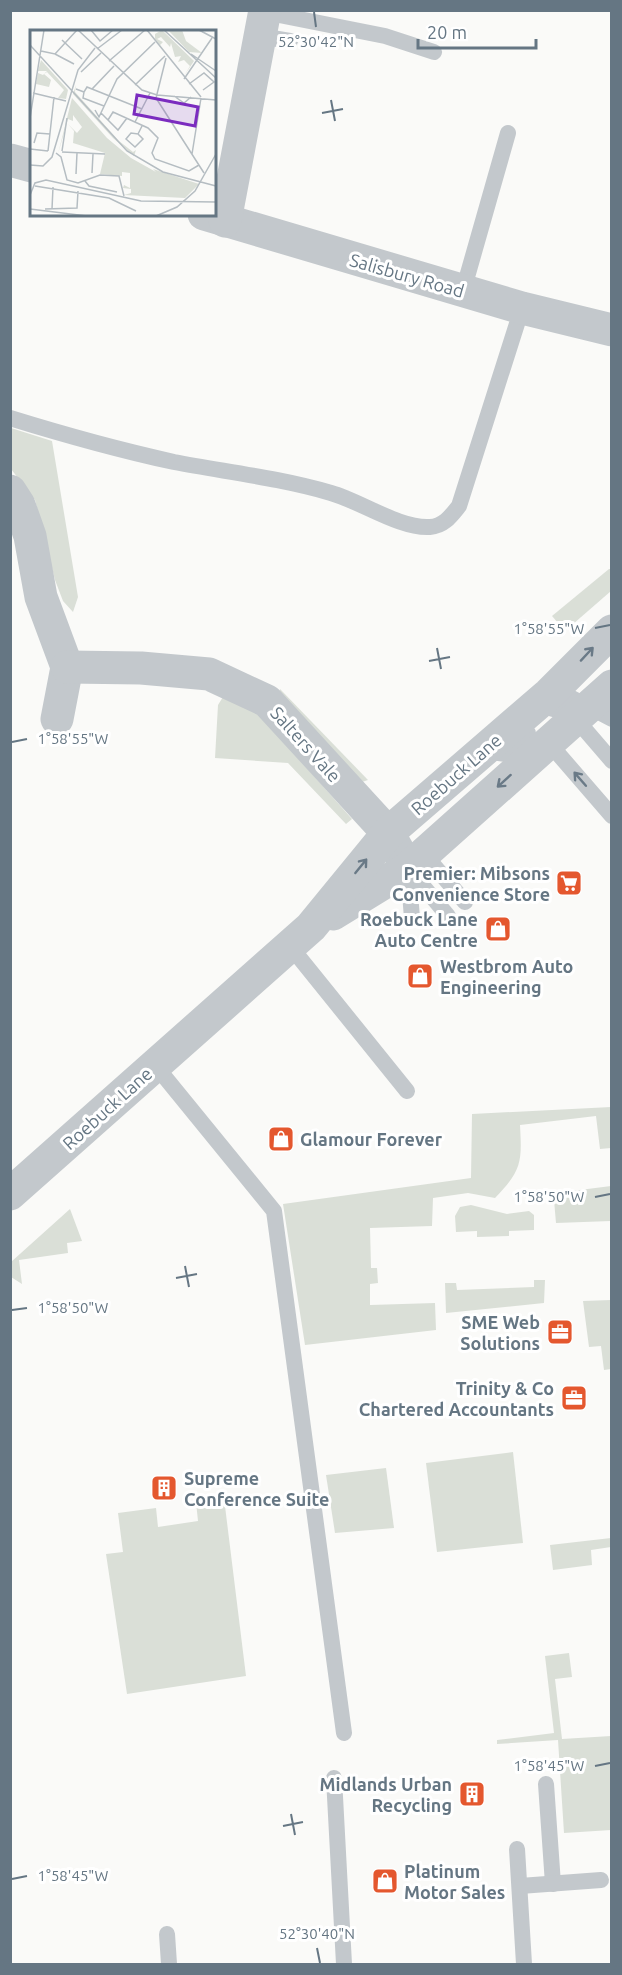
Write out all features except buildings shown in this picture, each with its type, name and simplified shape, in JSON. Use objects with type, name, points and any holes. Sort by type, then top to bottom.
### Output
[{"type":"street","points":[[216,214],[270,25]]},
{"type":"street","points":[[10,160],[30,165]]},
{"type":"street","name":"Salisbury Road","points":[[215,218],[522,308],[612,330]]},
{"type":"street","points":[[10,491],[19,505],[30,536],[41,597],[67,667],[57,719]]},
{"type":"street","name":"Roebuck Lane","points":[[10,1194],[300,937],[388,833],[549,694],[612,631]]},
{"type":"street","name":"Salters Vale","points":[[67,667],[141,668],[209,674],[267,701],[416,861]]},
{"type":"street","name":"Roebuck Lane","points":[[300,937],[416,861],[548,742],[596,707]]},
{"type":"street","points":[[388,833],[408,840],[439,814],[461,819]]},
{"type":"lane","points":[[270,25],[386,36],[434,52]]},
{"type":"lane","points":[[463,291],[508,133]]},
{"type":"lane","points":[[10,418],[82,440],[174,462],[269,478],[332,493],[409,524],[431,527],[446,522],[459,506],[522,308]]},
{"type":"lane","points":[[483,751],[506,754],[568,696],[596,707],[612,760]]},
{"type":"lane","points":[[548,742],[612,816]]},
{"type":"lane","points":[[416,861],[465,902]]},
{"type":"lane","points":[[416,861],[448,916]]},
{"type":"lane","points":[[412,918],[416,861]]},
{"type":"lane","points":[[300,937],[407,1091]]},
{"type":"lane","points":[[156,1065],[274,1211],[344,1733]]},
{"type":"lane","points":[[334,1778],[344,1965]]},
{"type":"lane","points":[[546,1784],[553,1884]]},
{"type":"lane","points":[[517,1849],[524,1965]]},
{"type":"lane","points":[[520,1886],[601,1880]]},
{"type":"lane","points":[[167,1934],[169,1965]]},
{"type":"shaded area","points":[[11,428],[52,441],[78,597],[73,612],[63,601],[55,580],[35,500],[11,469]]},
{"type":"shaded area","points":[[611,569],[611,591],[565,631],[552,616]]},
{"type":"shaded area","points":[[280,689],[368,780],[356,784],[279,701]]},
{"type":"shaded area","points":[[226,692],[251,705],[352,819],[346,824],[288,763],[215,758],[218,705]]},
{"type":"shaded area","points":[[611,1107],[611,1148],[600,1149],[596,1116],[520,1125],[521,1148],[518,1165],[511,1180],[495,1198],[468,1193],[433,1198],[432,1226],[370,1228],[371,1268],[377,1268],[378,1283],[370,1284],[370,1305],[435,1303],[436,1330],[305,1345],[283,1204],[471,1178],[472,1114]]},
{"type":"shaded area","points":[[611,1186],[611,1221],[556,1223],[554,1200],[564,1192]]},
{"type":"shaded area","points":[[471,1205],[507,1214],[529,1211],[534,1215],[534,1230],[509,1231],[509,1236],[477,1237],[477,1231],[456,1232],[455,1216],[460,1207]]},
{"type":"shaded area","points":[[70,1209],[82,1241],[67,1243],[68,1253],[19,1260],[22,1284],[11,1277],[11,1262]]},
{"type":"shaded area","points":[[534,1280],[545,1280],[544,1303],[446,1313],[445,1283],[456,1283],[457,1290],[534,1287]]},
{"type":"shaded area","points":[[611,1300],[611,1369],[604,1370],[601,1346],[589,1347],[583,1301]]},
{"type":"shaded area","points":[[513,1452],[523,1543],[437,1552],[426,1463]]},
{"type":"shaded area","points":[[386,1468],[394,1528],[335,1533],[326,1475]]},
{"type":"shaded area","points":[[224,1498],[246,1676],[127,1694],[106,1554],[123,1552],[118,1513],[156,1508],[158,1527],[198,1521],[196,1502]]},
{"type":"shaded area","points":[[611,1538],[611,1547],[591,1550],[592,1565],[553,1570],[550,1545]]},
{"type":"shaded area","points":[[569,1653],[572,1677],[555,1679],[562,1739],[611,1736],[611,1830],[564,1833],[558,1740],[497,1744],[497,1740],[554,1733],[545,1656]]},
{"type":"place","name":"Premier: Mibsons Convenience Store","points":[[569,883]]},
{"type":"place","name":"Roebuck Lane Auto Centre","points":[[498,929]]},
{"type":"place","name":"Westbrom Auto Engineering","points":[[420,976]]},
{"type":"place","name":"Glamour Forever","points":[[281,1139]]},
{"type":"place","name":"SME Web Solutions","points":[[560,1332]]},
{"type":"place","name":"Trinity & Co Chartered Accountants","points":[[574,1398]]},
{"type":"place","name":"Supreme Conference Suite","points":[[164,1488]]},
{"type":"place","name":"Midlands Urban Recycling","points":[[472,1794]]},
{"type":"place","name":"Platinum Motor Sales","points":[[385,1881]]}]
